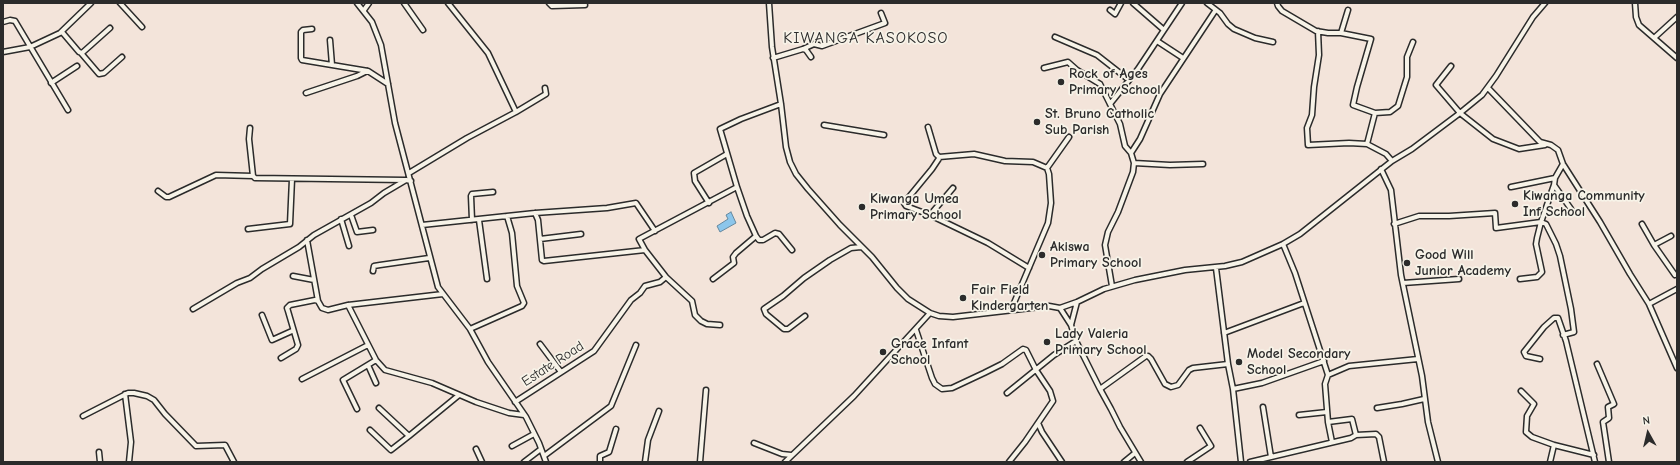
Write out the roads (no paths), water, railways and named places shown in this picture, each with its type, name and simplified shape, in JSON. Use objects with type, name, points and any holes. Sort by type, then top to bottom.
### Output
[{"type":"street","points":[[3,52],[30,47],[62,32],[91,3]]},
{"type":"street","points":[[120,3],[142,27]]},
{"type":"street","points":[[357,3],[364,10],[378,35],[397,130],[409,173],[429,258],[438,286],[470,329],[488,362],[524,415],[546,462]]},
{"type":"street","points":[[364,10],[369,3]]},
{"type":"street","points":[[404,3],[423,30]]},
{"type":"street","points":[[448,3],[488,53],[516,112]]},
{"type":"street","points":[[549,3],[552,6],[584,5]]},
{"type":"street","points":[[768,3],[773,58],[781,104],[786,147],[793,168],[840,226],[872,257],[908,299],[930,313],[939,316],[953,317],[1049,306],[1060,308],[1112,286],[1169,273],[1216,268],[1242,262],[1283,244],[1300,234],[1381,169],[1412,149],[1460,114],[1488,88],[1533,16],[1545,3]]},
{"type":"street","points":[[1110,10],[1114,14],[1121,3]]},
{"type":"street","points":[[1133,3],[1164,30]]},
{"type":"street","points":[[1110,104],[1157,41],[1182,3]]},
{"type":"street","points":[[1207,3],[1220,13],[1228,24],[1234,29],[1255,38],[1273,42]]},
{"type":"street","points":[[1277,3],[1282,11],[1318,31],[1341,33],[1371,39],[1356,87],[1353,105],[1375,113],[1390,112],[1398,106],[1407,77],[1407,57],[1413,42]]},
{"type":"street","points":[[1635,3],[1638,22],[1677,58]]},
{"type":"street","points":[[1131,153],[1140,138],[1160,94],[1216,10]]},
{"type":"street","points":[[1341,33],[1348,10]]},
{"type":"street","points":[[773,58],[814,44],[822,46],[885,23],[881,13]]},
{"type":"street","points":[[1654,38],[1677,17]]},
{"type":"street","points":[[3,22],[10,20],[15,21],[68,110]]},
{"type":"street","points":[[81,53],[86,51],[110,28]]},
{"type":"street","points":[[312,30],[301,31],[301,58],[304,61],[368,71],[388,84]]},
{"type":"street","points":[[1318,31],[1319,55],[1314,87],[1312,115],[1307,128],[1308,145],[1349,143],[1367,144],[1386,154],[1392,161]]},
{"type":"street","points":[[62,32],[99,74],[104,73],[122,57]]},
{"type":"street","points":[[1054,37],[1097,55],[1129,80]]},
{"type":"street","points":[[330,40],[332,65]]},
{"type":"street","points":[[1157,41],[1183,58]]},
{"type":"street","points":[[803,49],[806,50],[811,57]]},
{"type":"street","points":[[1044,68],[1068,62],[1077,70],[1100,84],[1120,124],[1124,146],[1131,153],[1134,163],[1127,187],[1108,232],[1105,245],[1112,286]]},
{"type":"street","points":[[52,83],[77,66]]},
{"type":"street","points":[[1451,66],[1436,85],[1460,114],[1493,138],[1519,150],[1547,144]]},
{"type":"street","points":[[306,93],[368,71]]},
{"type":"street","points":[[409,173],[467,138],[546,94],[546,88]]},
{"type":"street","points":[[1488,88],[1540,142],[1551,145],[1558,150],[1563,164],[1649,304],[1675,357],[1677,368]]},
{"type":"street","points":[[781,104],[772,106],[720,129],[737,187],[756,236],[759,240],[763,240],[775,233],[779,234],[792,250]]},
{"type":"street","points":[[1367,144],[1375,113]]},
{"type":"street","points":[[824,126],[884,134]]},
{"type":"street","points":[[928,127],[936,154],[940,157],[974,154],[1005,160],[1033,162],[1047,168]]},
{"type":"street","points":[[250,128],[249,139],[253,176]]},
{"type":"street","points":[[1011,310],[1048,223],[1050,214],[1050,184],[1047,168],[1069,137]]},
{"type":"street","points":[[709,203],[695,180],[694,173],[727,154]]},
{"type":"street","points":[[940,157],[904,203],[906,206],[930,215],[988,243],[1029,268]]},
{"type":"street","points":[[1134,163],[1170,166],[1203,164]]},
{"type":"street","points":[[1520,279],[1537,277],[1542,272],[1536,244],[1541,222],[1555,178],[1563,164]]},
{"type":"street","points":[[1381,169],[1390,187],[1403,283],[1422,376],[1428,422],[1438,462]]},
{"type":"street","points":[[158,191],[166,197],[169,197],[216,175],[253,176],[257,178],[411,181]]},
{"type":"street","points":[[248,229],[290,224],[292,178]]},
{"type":"street","points":[[1511,187],[1555,178]]},
{"type":"street","points":[[193,309],[237,283],[252,277],[307,240],[371,203],[384,192],[406,180]]},
{"type":"street","points":[[1554,185],[1571,209]]},
{"type":"street","points":[[720,325],[707,324],[695,315],[692,301],[666,277],[645,250],[639,239],[737,187]]},
{"type":"street","points":[[930,215],[954,188]]},
{"type":"street","points":[[472,220],[472,194],[493,192]]},
{"type":"street","points":[[422,225],[535,213],[607,208],[636,203],[654,231]]},
{"type":"street","points":[[535,213],[538,220],[542,260],[545,262],[645,250]]},
{"type":"street","points":[[1394,224],[1419,216],[1495,213],[1496,228],[1541,222],[1548,226],[1556,244],[1568,290],[1574,331],[1563,334]]},
{"type":"street","points":[[351,214],[354,228],[357,232],[373,230]]},
{"type":"street","points":[[470,329],[522,306],[524,303],[517,286],[512,233],[507,216]]},
{"type":"street","points":[[341,220],[349,246]]},
{"type":"street","points":[[479,220],[487,279]]},
{"type":"street","points":[[1642,224],[1654,245],[1676,275]]},
{"type":"street","points":[[540,239],[581,234]]},
{"type":"street","points":[[713,279],[734,263],[733,257],[736,253],[756,236]]},
{"type":"street","points":[[1654,245],[1671,236]]},
{"type":"street","points":[[307,240],[318,301],[324,310],[348,305],[443,294]]},
{"type":"street","points":[[1283,244],[1295,273],[1328,375],[1325,384],[1328,422],[1332,442]]},
{"type":"street","points":[[805,316],[788,329],[784,329],[766,314],[764,309],[830,260],[851,248],[861,246]]},
{"type":"street","points":[[373,272],[374,266],[380,264],[429,258]]},
{"type":"street","points":[[1216,268],[1228,364],[1233,389],[1241,462]]},
{"type":"street","points":[[293,276],[314,280]]},
{"type":"street","name":"Estate Road","points":[[516,402],[596,350],[631,300],[640,293],[645,286],[660,282],[666,277]]},
{"type":"street","points":[[1403,283],[1459,279]]},
{"type":"street","points":[[1649,304],[1677,289]]},
{"type":"street","points":[[281,358],[297,347],[287,308],[289,305],[315,300],[318,301]]},
{"type":"street","points":[[1071,325],[1077,302]]},
{"type":"street","points":[[1224,333],[1304,303]]},
{"type":"street","points":[[348,305],[376,360],[381,367],[388,372],[432,383],[459,395],[509,413],[524,415]]},
{"type":"street","points":[[1060,308],[1071,325],[1076,342],[1100,389],[1141,462]]},
{"type":"street","points":[[785,462],[843,406],[916,330],[930,313]]},
{"type":"street","points":[[262,315],[272,340],[292,331]]},
{"type":"street","points":[[1540,359],[1526,356],[1524,352],[1544,327],[1554,318],[1558,318],[1595,462]]},
{"type":"street","points":[[916,330],[932,378],[935,384],[942,389],[952,388],[997,367],[1023,349],[1026,350],[1036,370],[1050,391],[1053,401],[1009,462]]},
{"type":"street","points":[[1008,393],[1054,355],[1076,342]]},
{"type":"street","points":[[540,344],[561,372]]},
{"type":"street","points":[[302,379],[368,345]]},
{"type":"street","points":[[544,456],[611,406],[636,345]]},
{"type":"street","points":[[1100,389],[1148,356],[1165,384],[1171,387],[1178,385],[1189,370],[1193,368],[1228,364]]},
{"type":"street","points":[[1328,375],[1349,366],[1418,359]]},
{"type":"street","points":[[357,409],[343,380],[376,360]]},
{"type":"street","points":[[1233,389],[1262,383],[1324,361]]},
{"type":"street","points":[[1597,364],[1614,404],[1608,407],[1609,418],[1603,422],[1609,462]]},
{"type":"street","points":[[368,365],[376,383]]},
{"type":"street","points":[[700,462],[706,390]]},
{"type":"street","points":[[1521,391],[1534,404],[1527,416],[1526,432],[1532,437],[1554,445],[1594,455]]},
{"type":"street","points":[[83,416],[125,394],[134,393],[153,399],[165,414],[196,446],[225,445],[234,462]]},
{"type":"street","points":[[125,394],[131,442],[129,462]]},
{"type":"street","points":[[370,430],[391,450],[459,395]]},
{"type":"street","points":[[1377,408],[1424,399]]},
{"type":"street","points":[[1263,407],[1271,457]]},
{"type":"street","points":[[380,408],[409,436]]},
{"type":"street","points":[[645,462],[648,440],[659,411]]},
{"type":"street","points":[[1299,415],[1327,412]]},
{"type":"street","points":[[1328,422],[1352,419],[1356,435]]},
{"type":"street","points":[[1038,423],[1049,444],[1062,462]]},
{"type":"street","points":[[1187,462],[1194,460],[1210,446],[1200,428]]},
{"type":"street","points":[[600,462],[600,456],[610,452],[616,429]]},
{"type":"street","points":[[512,446],[534,434]]},
{"type":"street","points":[[1250,462],[1351,438],[1356,435],[1376,434],[1378,435],[1384,462]]},
{"type":"street","points":[[754,443],[782,454],[791,455]]},
{"type":"street","points":[[1550,462],[1554,445]]},
{"type":"street","points":[[476,449],[482,462]]},
{"type":"street","points":[[524,462],[541,449]]},
{"type":"street","points":[[99,452],[100,462]]},
{"type":"street","points":[[1124,462],[1135,452]]},
{"type":"water","points":[[731,212],[736,223],[720,232],[717,226],[728,219],[726,215]]},
{"type":"place","name":"Rock of Ages Primary School","points":[[1061,82]]},
{"type":"place","name":"St. Bruno Catholic Sub Parish","points":[[1037,122]]},
{"type":"place","name":"Kiwanga Community Inf School","points":[[1515,204]]},
{"type":"place","name":"Kiwanga Umea Primary School","points":[[862,207]]},
{"type":"place","name":"Akiswa Primary School","points":[[1042,255]]},
{"type":"place","name":"Good Will Junior Academy","points":[[1407,263]]},
{"type":"place","name":"Fair Field Kindergarten","points":[[963,298]]},
{"type":"place","name":"Lady Valeria Primary School","points":[[1047,342]]},
{"type":"place","name":"Grace Infant School","points":[[883,352]]},
{"type":"place","name":"Model Secondary School","points":[[1239,362]]},
{"type":"district","name":"KIWANGA KASOKOSO","points":[[866,38]]}]
